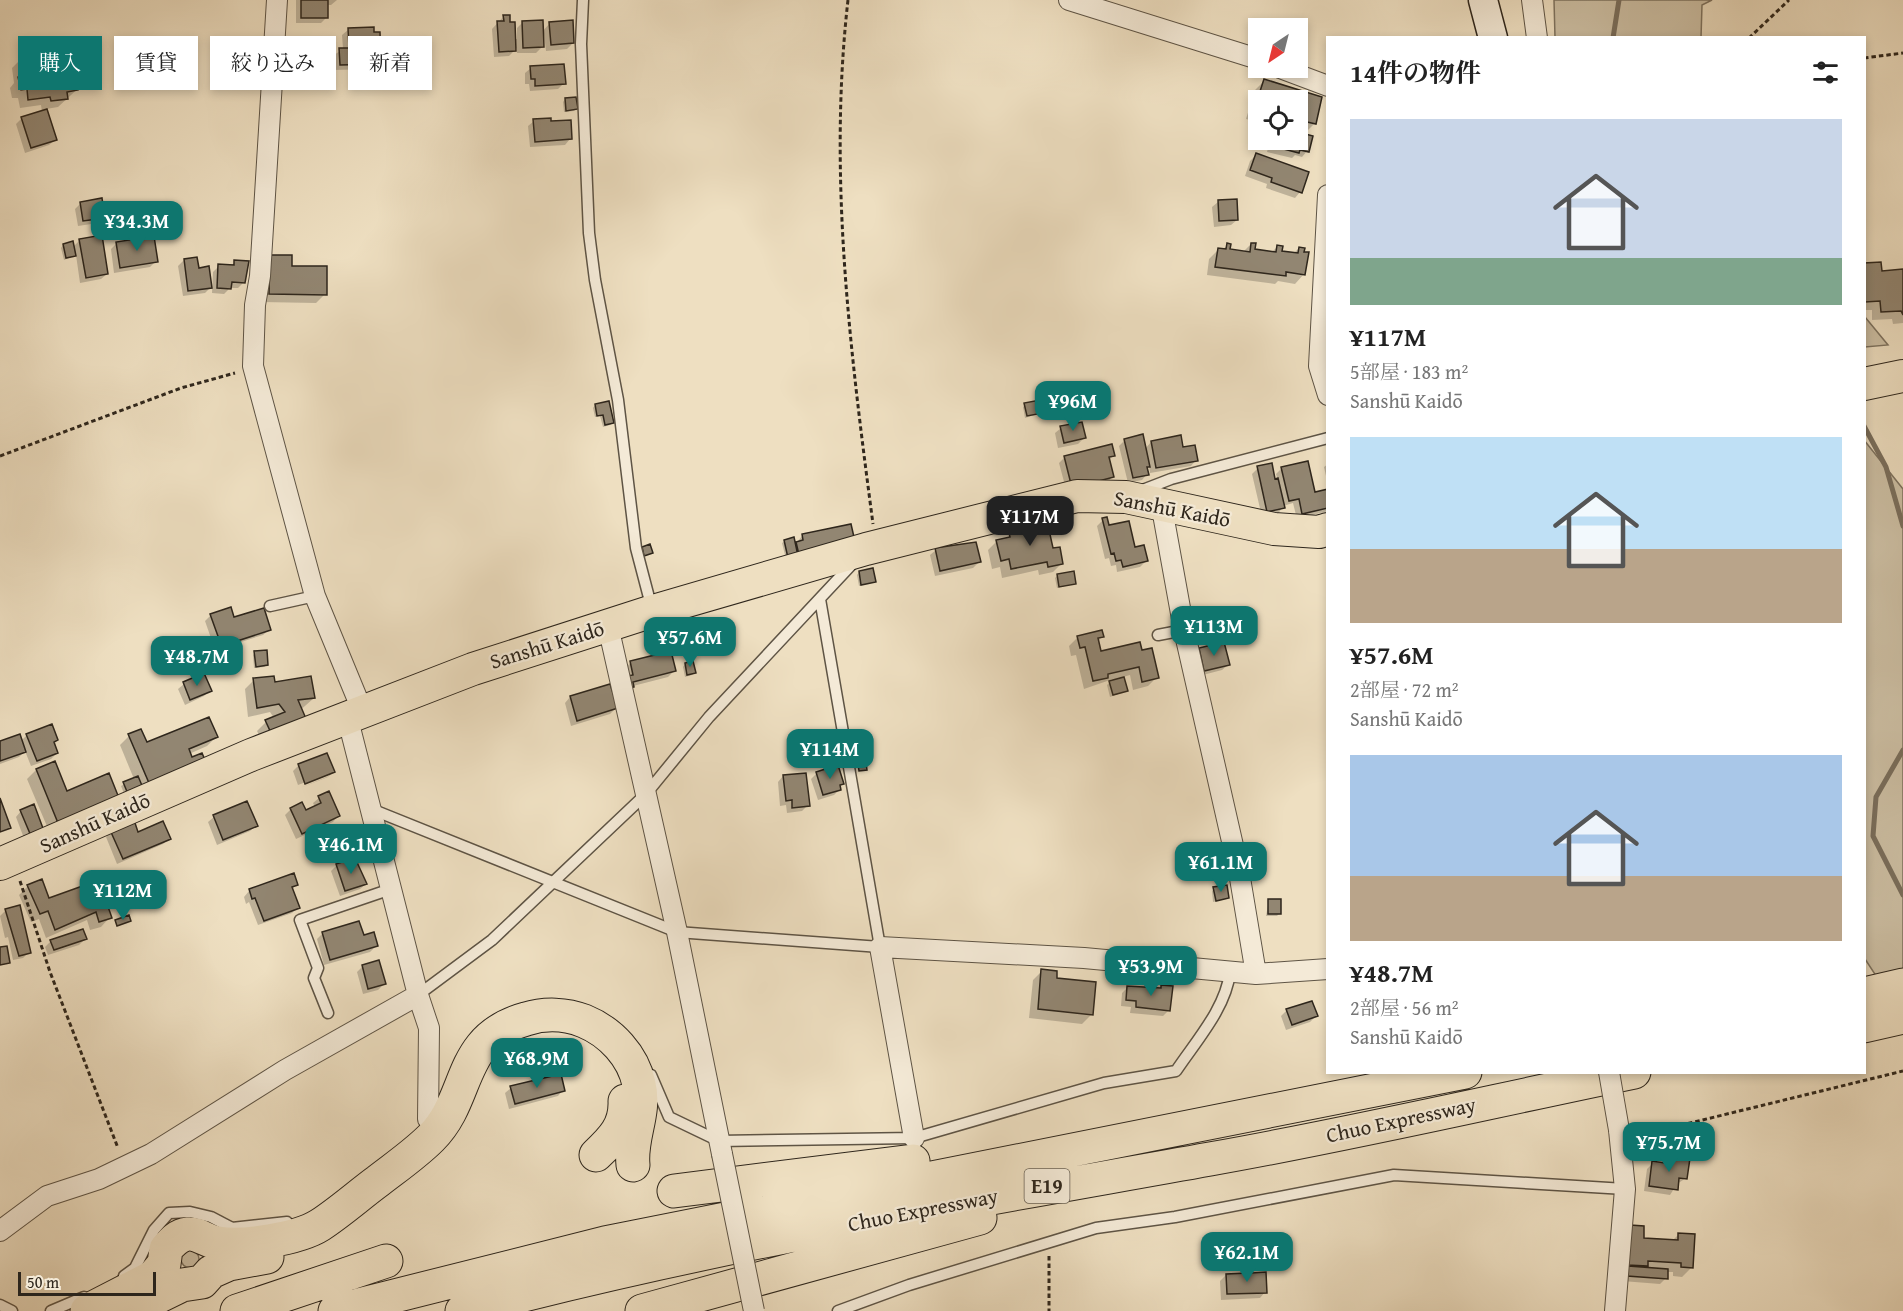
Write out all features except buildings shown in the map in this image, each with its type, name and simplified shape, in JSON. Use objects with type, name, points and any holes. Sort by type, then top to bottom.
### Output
[{"type":"highway","points":[[173,1275],[166,1249],[179,1237],[188,1234],[206,1241],[230,1244],[292,1236],[319,1225],[431,1138],[448,1116],[466,1070],[482,1047],[503,1028],[531,1017],[562,1016],[590,1024],[612,1039],[629,1059],[636,1071],[642,1098],[642,1112],[632,1152],[633,1165]]},
{"type":"highway","points":[[92,1301],[173,1275],[202,1282],[211,1272],[243,1260],[307,1250],[335,1234],[441,1151],[459,1128],[486,1067],[504,1047],[530,1035],[544,1031],[571,1035],[597,1047],[614,1068],[624,1093],[624,1119],[612,1140],[596,1155]]},
{"type":"highway","name":"Chuo Expressway","points":[[335,1311],[605,1243],[1455,1074]]},
{"type":"highway","name":"Chuo Expressway","points":[[462,1311],[695,1254],[1046,1186],[1211,1159],[1624,1074]]},
{"type":"highway","points":[[674,1191],[1172,1131]]},
{"type":"highway","points":[[642,1311],[1074,1193],[1211,1159]]},
{"type":"highway","points":[[237,1311],[386,1262]]},
{"type":"highway","points":[[122,1296],[173,1275]]},
{"type":"main road","name":"Sanshū Kaidō","points":[[7,862],[251,755],[354,713],[473,669],[653,611],[871,548],[1077,496],[1126,497],[1274,529],[1326,530]]},
{"type":"street","points":[[277,0],[260,276],[255,305],[253,366],[315,596],[354,713],[371,809],[418,995],[429,1028],[426,1122]]},
{"type":"street","points":[[1068,0],[1248,56]]},
{"type":"street","points":[[1484,0],[1493,36]]},
{"type":"street","points":[[1532,0],[1536,36]]},
{"type":"street","points":[[1307,78],[1326,85]]},
{"type":"street","points":[[1326,233],[1319,366],[1326,389]]},
{"type":"street","points":[[1161,504],[1184,630],[1239,872],[1256,974]]},
{"type":"street","points":[[608,626],[677,932],[754,1311]]},
{"type":"street","points":[[914,1138],[880,947],[1084,958],[1256,974],[1326,969]]},
{"type":"street","points":[[0,1232],[47,1196],[99,1179],[151,1154],[285,1070],[418,995]]},
{"type":"street","points":[[1609,1074],[1620,1135],[1625,1189],[1615,1311]]},
{"type":"lane","points":[[583,0],[581,44],[589,233],[595,280],[618,400],[636,548],[653,611]]},
{"type":"lane","points":[[1126,497],[1171,479],[1326,439]]},
{"type":"lane","points":[[418,995],[492,940],[646,794],[709,717],[871,548]]},
{"type":"lane","points":[[270,606],[315,596]]},
{"type":"lane","points":[[371,809],[677,932],[880,947],[820,599]]},
{"type":"lane","points":[[1158,635],[1184,630]]},
{"type":"lane","points":[[328,1013],[314,978],[318,968],[300,920],[376,892],[391,889]]},
{"type":"lane","points":[[646,1064],[669,1117],[721,1147],[914,1138],[1104,1083],[1176,1071],[1212,1018],[1229,986],[1230,972]]},
{"type":"lane","points":[[426,1122],[443,1092]]},
{"type":"lane","points":[[838,1311],[909,1285],[1096,1228],[1175,1217],[1394,1175],[1625,1189]]},
{"type":"lane","points":[[122,1296],[154,1230],[169,1213],[190,1212],[211,1217],[232,1228],[296,1219]]},
{"type":"lane","points":[[206,1241],[214,1255],[211,1272]]},
{"type":"lane","points":[[51,1311],[92,1301]]},
{"type":"lane","points":[[0,1305],[12,1311]]},
{"type":"path","points":[[848,0],[838,157],[843,209],[844,284],[871,548]]},
{"type":"path","points":[[1751,36],[1789,0]]},
{"type":"path","points":[[1866,58],[1903,53]]},
{"type":"path","points":[[0,456],[182,388],[253,366]]},
{"type":"path","points":[[7,862],[125,1167]]},
{"type":"path","points":[[1620,1135],[1903,1071]]},
{"type":"path","points":[[1048,1241],[1049,1311]]},
{"type":"shaded area","points":[[1554,0],[1712,0],[1702,5],[1701,36],[1555,36]]},
{"type":"shaded area","points":[[1866,318],[1888,345],[1866,347]]},
{"type":"shaded area","points":[[1866,443],[1903,489],[1903,1017],[1866,961]]},
{"type":"shaded area","points":[[186,1250],[194,1250],[199,1255],[197,1266],[186,1268],[181,1263],[181,1255]]},
{"type":"waterway","points":[[1613,36],[1619,0]]},
{"type":"waterway","points":[[1866,430],[1886,467],[1903,526]]},
{"type":"waterway","points":[[1903,750],[1876,797],[1873,836],[1903,895]]}]
